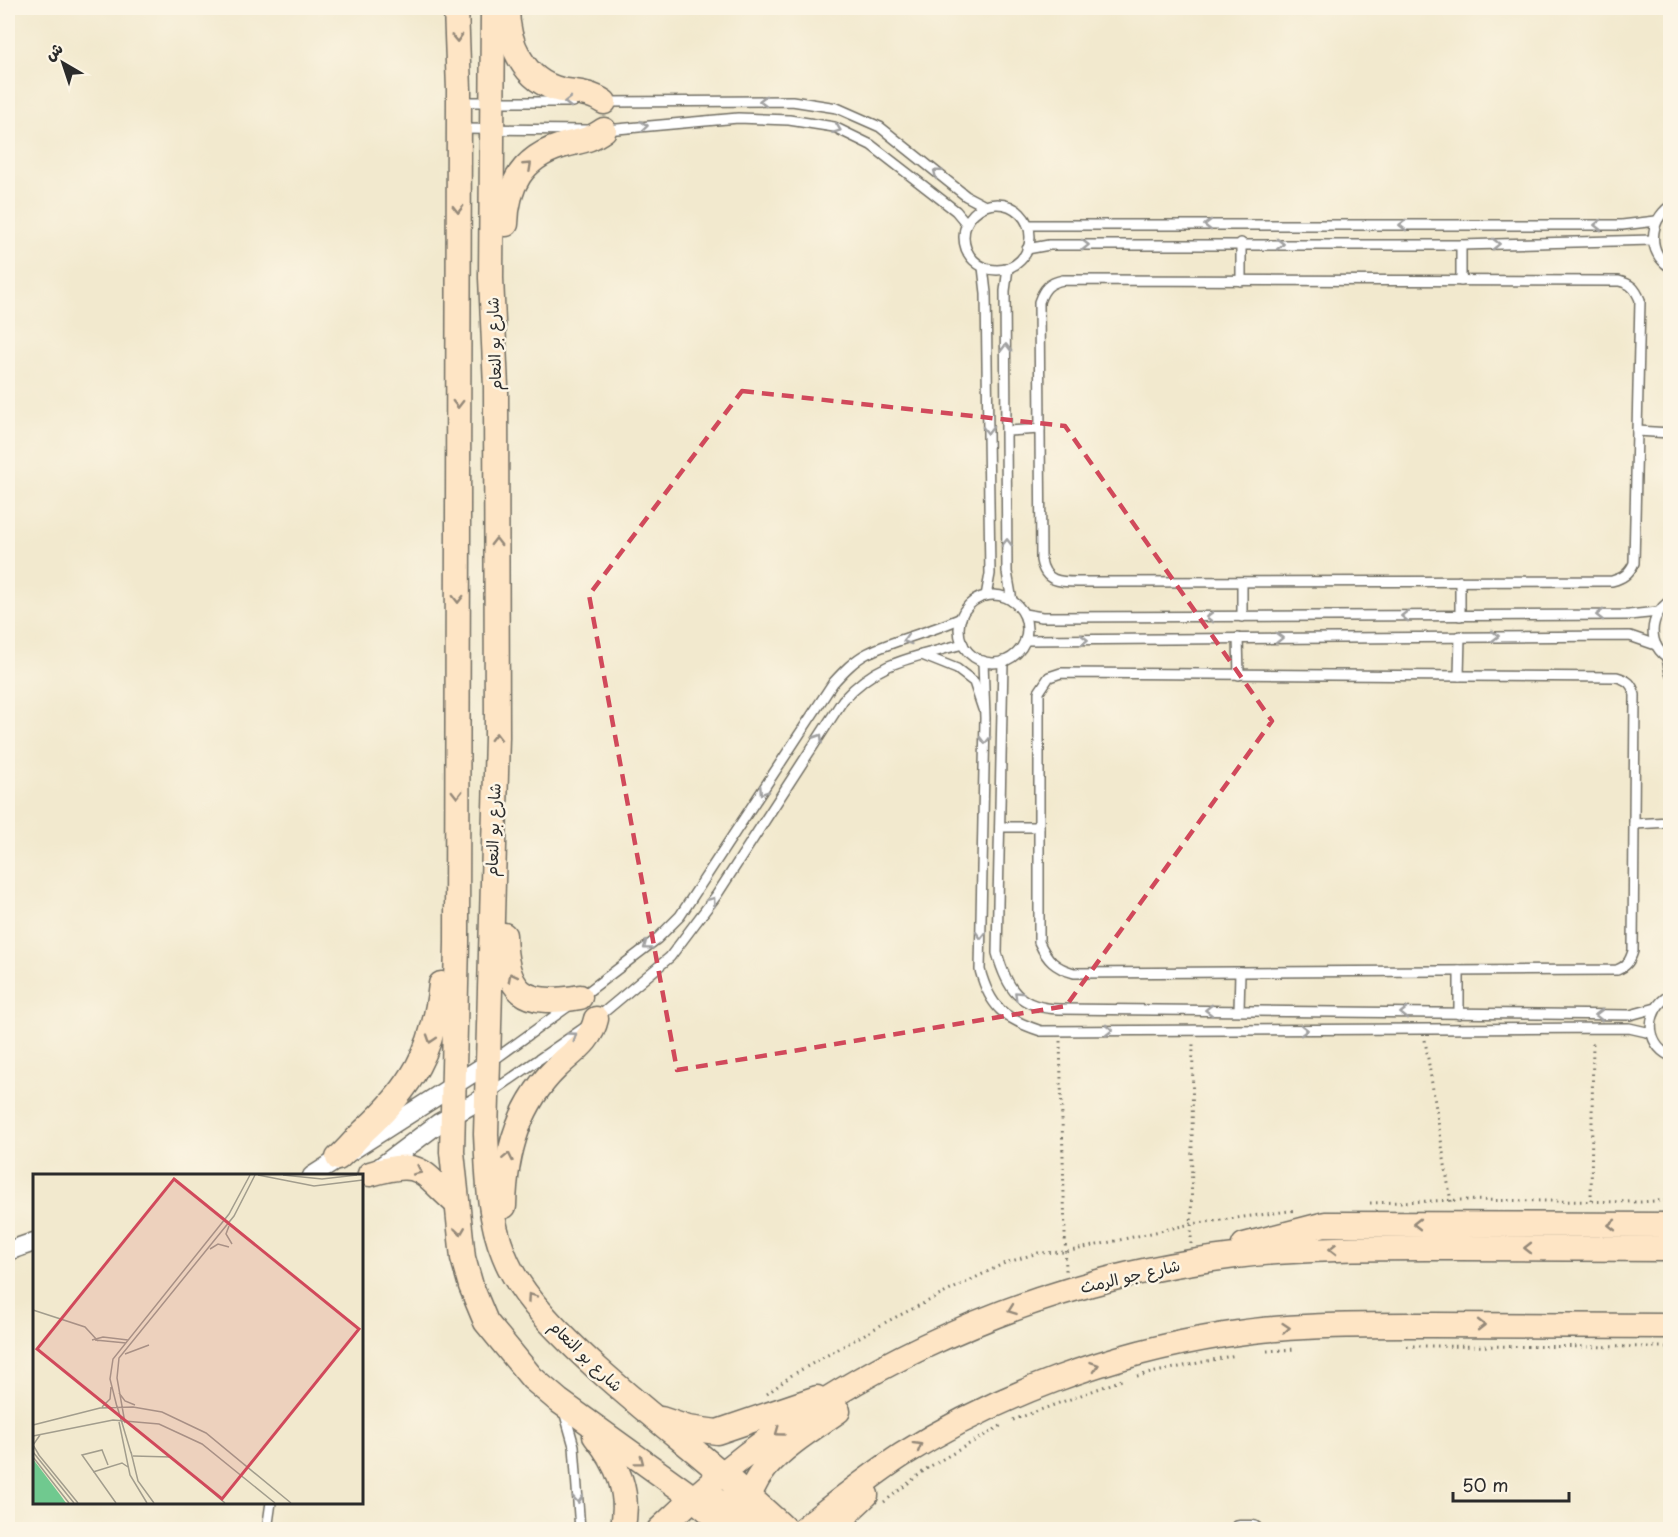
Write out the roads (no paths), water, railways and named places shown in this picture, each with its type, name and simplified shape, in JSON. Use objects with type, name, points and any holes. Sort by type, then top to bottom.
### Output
[{"type":"street","name":"شارع بو النعام","points":[[456,8],[458,102],[457,943],[452,1115],[456,1203],[463,1258],[471,1286],[486,1322],[532,1378],[559,1401],[692,1497],[741,1520],[786,1530]]},
{"type":"street","name":"شارع بو النعام","points":[[493,8],[491,278],[496,410],[497,736],[491,873],[487,1064],[489,1194],[504,1257],[543,1314],[562,1335],[649,1415],[722,1473],[741,1520]]},
{"type":"street","points":[[507,8],[512,44],[528,69],[552,87],[590,93],[604,102]]},
{"type":"street","points":[[491,278],[503,252],[508,193],[523,170],[551,150],[585,142],[604,130]]},
{"type":"street","points":[[491,873],[502,892],[507,968],[516,986],[532,999],[541,1001],[580,997]]},
{"type":"street","points":[[338,1158],[385,1113],[419,1067],[434,1030],[442,979],[457,943]]},
{"type":"street","points":[[504,1257],[505,1176],[511,1143],[530,1102],[552,1073],[582,1046],[596,1019]]},
{"type":"street","points":[[315,1174],[487,1064]]},
{"type":"street","points":[[366,1177],[452,1115],[487,1096]]},
{"type":"street","points":[[366,1177],[396,1167],[412,1167],[422,1171],[456,1203]]},
{"type":"street","points":[[1191,1262],[1276,1235],[1325,1224],[1671,1225]]},
{"type":"street","points":[[8,1251],[33,1242]]},
{"type":"street","name":"شارع جو الرمث","points":[[659,1530],[692,1497],[722,1473],[786,1427],[850,1386],[967,1326],[1067,1291],[1191,1262],[1246,1255],[1356,1249],[1671,1250]]},
{"type":"street","points":[[802,1530],[888,1465],[938,1434],[1002,1402],[1118,1359],[1225,1335],[1326,1325],[1671,1326]]},
{"type":"street","points":[[741,1520],[756,1480],[780,1454],[848,1404],[903,1370],[913,1361],[919,1349]]},
{"type":"street","points":[[649,1415],[688,1428],[717,1432],[850,1386]]},
{"type":"street","points":[[579,1415],[608,1452],[624,1487],[622,1530]]},
{"type":"street","points":[[838,1530],[849,1510],[867,1494],[888,1465]]},
{"type":"street","points":[[1239,1530],[1253,1530]]},
{"type":"lane","points":[[458,102],[792,101],[837,108],[880,127],[966,196],[985,206],[1002,204],[1018,211],[1028,225],[1027,249],[1022,258],[1008,268],[982,267],[975,262],[965,248],[966,223],[985,206]]},
{"type":"lane","points":[[458,129],[604,130],[738,118],[789,120],[834,127],[871,145],[956,211],[966,223]]},
{"type":"lane","points":[[1671,206],[1656,221],[1653,240],[1660,258],[1671,267]]},
{"type":"lane","points":[[1028,225],[1622,225],[1656,221]]},
{"type":"lane","points":[[1027,249],[1049,245],[1461,244],[1653,240]]},
{"type":"lane","points":[[1241,243],[1241,281]]},
{"type":"lane","points":[[1461,244],[1461,281]]},
{"type":"lane","points":[[982,267],[986,293],[990,574],[986,596]]},
{"type":"lane","points":[[1008,268],[1005,291],[1008,431],[1006,572],[1012,601]]},
{"type":"lane","points":[[1063,280],[1241,281],[1619,281],[1636,290],[1640,300],[1634,563],[1623,578],[1612,581],[1059,582],[1046,575],[1041,560],[1040,302],[1043,291],[1050,283],[1063,280]]},
{"type":"lane","points":[[1008,431],[1040,429]]},
{"type":"lane","points":[[1637,431],[1671,433]]},
{"type":"lane","points":[[1460,581],[1460,616]]},
{"type":"lane","points":[[1242,582],[1242,616]]},
{"type":"lane","points":[[487,1064],[526,1039],[657,939],[680,916],[832,683],[850,666],[868,653],[933,632],[961,618],[971,604],[986,596],[996,595],[1012,601],[1024,614],[1027,631],[1025,640],[1016,654],[1002,661],[983,661],[975,657],[963,644],[961,618]]},
{"type":"lane","points":[[1656,645],[1653,628],[1658,612],[1671,601]]},
{"type":"lane","points":[[1024,614],[1042,617],[1460,616],[1629,615],[1658,612]]},
{"type":"lane","points":[[1459,676],[1461,636]]},
{"type":"lane","points":[[1025,640],[1630,636],[1656,645],[1669,659],[1671,673]]},
{"type":"lane","points":[[1238,638],[1239,675]]},
{"type":"lane","points":[[487,1096],[596,1019],[670,957],[716,896],[843,700],[860,681],[882,667],[963,644]]},
{"type":"lane","points":[[922,655],[957,669],[974,682],[986,718]]},
{"type":"lane","points":[[983,661],[986,718],[980,970],[985,990],[996,1008],[1019,1024],[1041,1030],[1629,1028],[1651,1033]]},
{"type":"lane","points":[[1002,661],[997,953],[1003,975],[1013,992],[1026,1003],[1051,1009],[1630,1016],[1656,1008]]},
{"type":"lane","points":[[1061,673],[1239,675],[1617,677],[1626,679],[1633,686],[1635,695],[1634,951],[1626,966],[1617,970],[1074,973],[1051,964],[1039,942],[1038,692],[1049,677],[1061,673]]},
{"type":"lane","points":[[1634,824],[1671,822]]},
{"type":"lane","points":[[1000,827],[1039,827]]},
{"type":"lane","points":[[1459,971],[1459,1014]]},
{"type":"lane","points":[[1239,1010],[1240,972]]},
{"type":"lane","points":[[1670,993],[1656,1008],[1651,1033],[1659,1048],[1671,1056]]},
{"type":"lane","points":[[559,1401],[574,1446],[580,1530]]},
{"type":"lane","points":[[267,1530],[271,1504]]}]
